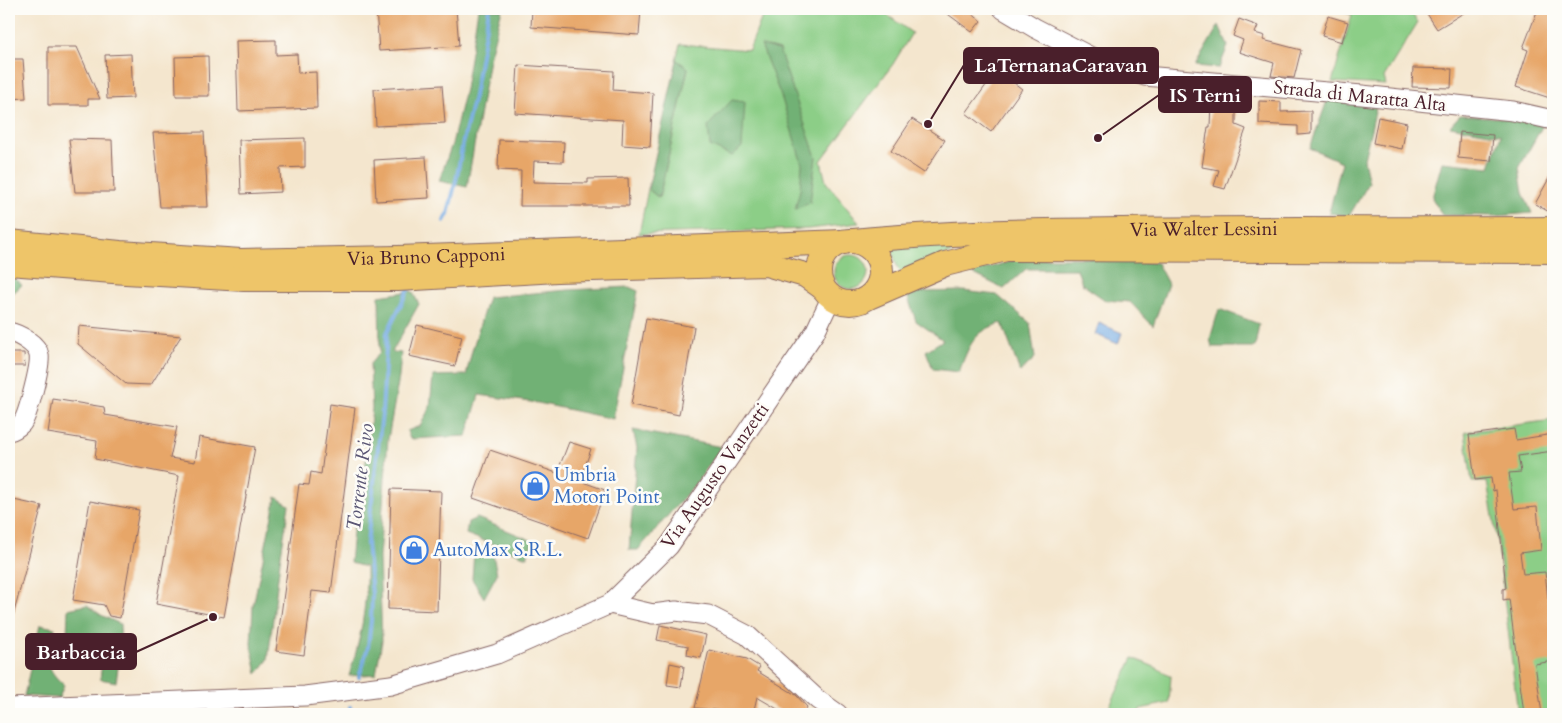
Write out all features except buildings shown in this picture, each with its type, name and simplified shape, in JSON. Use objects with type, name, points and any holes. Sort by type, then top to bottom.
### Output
[{"type":"main road","name":"Via Walter Lessini","points":[[849,241],[1022,231],[1553,229]]},
{"type":"main road","name":"Via Bruno Capponi","points":[[9,242],[120,253],[242,261],[418,257],[849,241]]},
{"type":"main road","points":[[849,241],[864,244],[872,250],[878,258],[881,268],[881,278],[871,296],[862,302],[851,304],[841,303],[827,293],[819,278],[818,268],[821,259],[827,251],[834,245],[849,241]]},
{"type":"main road","name":"Via Walter Lessini","points":[[871,296],[945,264],[1006,249],[1553,251]]},
{"type":"main road","name":"Via Bruno Capponi","points":[[9,263],[253,279],[398,279],[557,270],[766,264],[806,275],[827,293]]},
{"type":"street","name":"Strada di Maratta Alta","points":[[1002,9],[1097,60],[1145,76],[1362,95],[1513,111],[1553,120]]},
{"type":"street","name":"Via Augusto Vanzetti","points":[[9,708],[305,696],[391,685],[497,654],[610,604],[669,546],[815,332],[827,293]]},
{"type":"street","points":[[9,332],[15,333],[35,347],[40,356],[34,388],[23,422],[14,430],[9,431]]},
{"type":"street","points":[[610,604],[653,614],[676,611],[708,615],[748,635],[818,700],[838,714]]},
{"type":"green space","points":[[478,9],[502,9],[489,59],[467,187],[439,181],[452,144],[465,89]]},
{"type":"green space","points":[[765,9],[879,9],[912,33],[893,64],[821,161],[826,182],[859,223],[808,229],[639,234],[648,189],[659,198],[688,68],[676,60],[680,44],[749,50]]},
{"type":"green space","points":[[1336,9],[1408,9],[1418,22],[1384,77],[1386,85],[1332,82],[1352,15]]},
{"type":"green space","points":[[1219,25],[1228,46],[1219,68],[1195,66]]},
{"type":"green space","points":[[761,45],[779,50],[816,157],[810,203],[795,209],[800,190],[802,164],[782,99]]},
{"type":"green space","points":[[677,60],[688,68],[659,198],[648,189]]},
{"type":"green space","points":[[1328,98],[1376,108],[1364,159],[1369,183],[1349,216],[1329,213],[1342,162],[1310,148]]},
{"type":"green space","points":[[732,100],[745,102],[742,147],[732,156],[710,146],[708,126]]},
{"type":"green space","points":[[1460,115],[1519,119],[1543,125],[1519,168],[1523,193],[1532,213],[1495,216],[1442,215],[1432,198],[1442,162],[1490,167],[1501,135],[1450,126]]},
{"type":"green space","points":[[980,242],[901,272],[898,269],[892,250],[893,247]]},
{"type":"green space","points":[[851,255],[858,256],[863,260],[867,265],[867,279],[863,284],[858,288],[851,289],[844,288],[839,284],[835,279],[834,272],[835,265],[839,260],[844,256]]},
{"type":"green space","points":[[1021,258],[1098,258],[1157,263],[1168,284],[1153,326],[1130,302],[1105,300],[1082,284],[1077,269],[1026,269],[1004,289],[972,273]]},
{"type":"green space","points":[[9,274],[22,285],[11,295],[9,294]]},
{"type":"green space","points":[[629,287],[638,291],[613,419],[538,403],[479,395],[467,436],[410,439],[407,431],[420,426],[430,407],[433,376],[466,375],[488,297]]},
{"type":"green space","points":[[412,291],[419,304],[392,352],[401,353],[399,377],[388,439],[379,557],[382,641],[376,674],[349,676],[360,636],[364,609],[366,567],[350,563],[354,521],[363,512],[364,479],[372,408],[370,364],[380,352],[379,296]]},
{"type":"green space","points":[[963,291],[997,295],[1030,323],[1035,358],[1020,372],[1002,323],[984,330],[978,335],[969,347],[959,372],[933,369],[926,351],[943,340],[916,321],[907,295],[919,292]]},
{"type":"green space","points":[[1219,309],[1259,324],[1255,347],[1212,347],[1210,339]]},
{"type":"green space","points":[[1553,420],[1553,714],[1518,714],[1498,545],[1487,482],[1472,482],[1465,432]]},
{"type":"green space","points":[[633,430],[722,447],[697,482],[638,550],[629,550],[637,448]]},
{"type":"green space","points":[[276,497],[289,505],[268,660],[257,674],[251,644],[253,606]]},
{"type":"green space","points":[[477,518],[533,541],[527,557],[466,534],[468,522]]},
{"type":"green space","points":[[474,552],[493,555],[497,574],[484,598],[472,579]]},
{"type":"green space","points":[[87,605],[101,615],[120,624],[121,647],[116,682],[100,679],[105,640],[67,636],[68,609]]},
{"type":"green space","points":[[40,625],[55,628],[48,659],[52,671],[64,685],[59,698],[24,696]]},
{"type":"green space","points":[[1133,658],[1171,676],[1169,703],[1140,709],[1139,714],[1106,714]]},
{"type":"water","points":[[1099,323],[1122,333],[1118,344],[1095,334]]},
{"type":"waterway","name":"Torrente Rivo","points":[[444,221],[448,214],[474,96],[489,9]]},
{"type":"waterway","name":"Torrente Rivo","points":[[359,677],[368,647],[371,621],[372,594],[367,543],[382,413],[387,333],[409,288]]},
{"type":"waterway","name":"Torrente Rivo","points":[[350,707],[350,714]]},
{"type":"place","name":"LaTernanaCaravan","points":[[928,124]]},
{"type":"place","name":"IS Terni","points":[[1098,138]]},
{"type":"place","name":"Umbria Motori Point","points":[[535,486]]},
{"type":"place","name":"AutoMax S.R.L.","points":[[414,550]]},
{"type":"place","name":"Barbaccia","points":[[213,617]]}]
